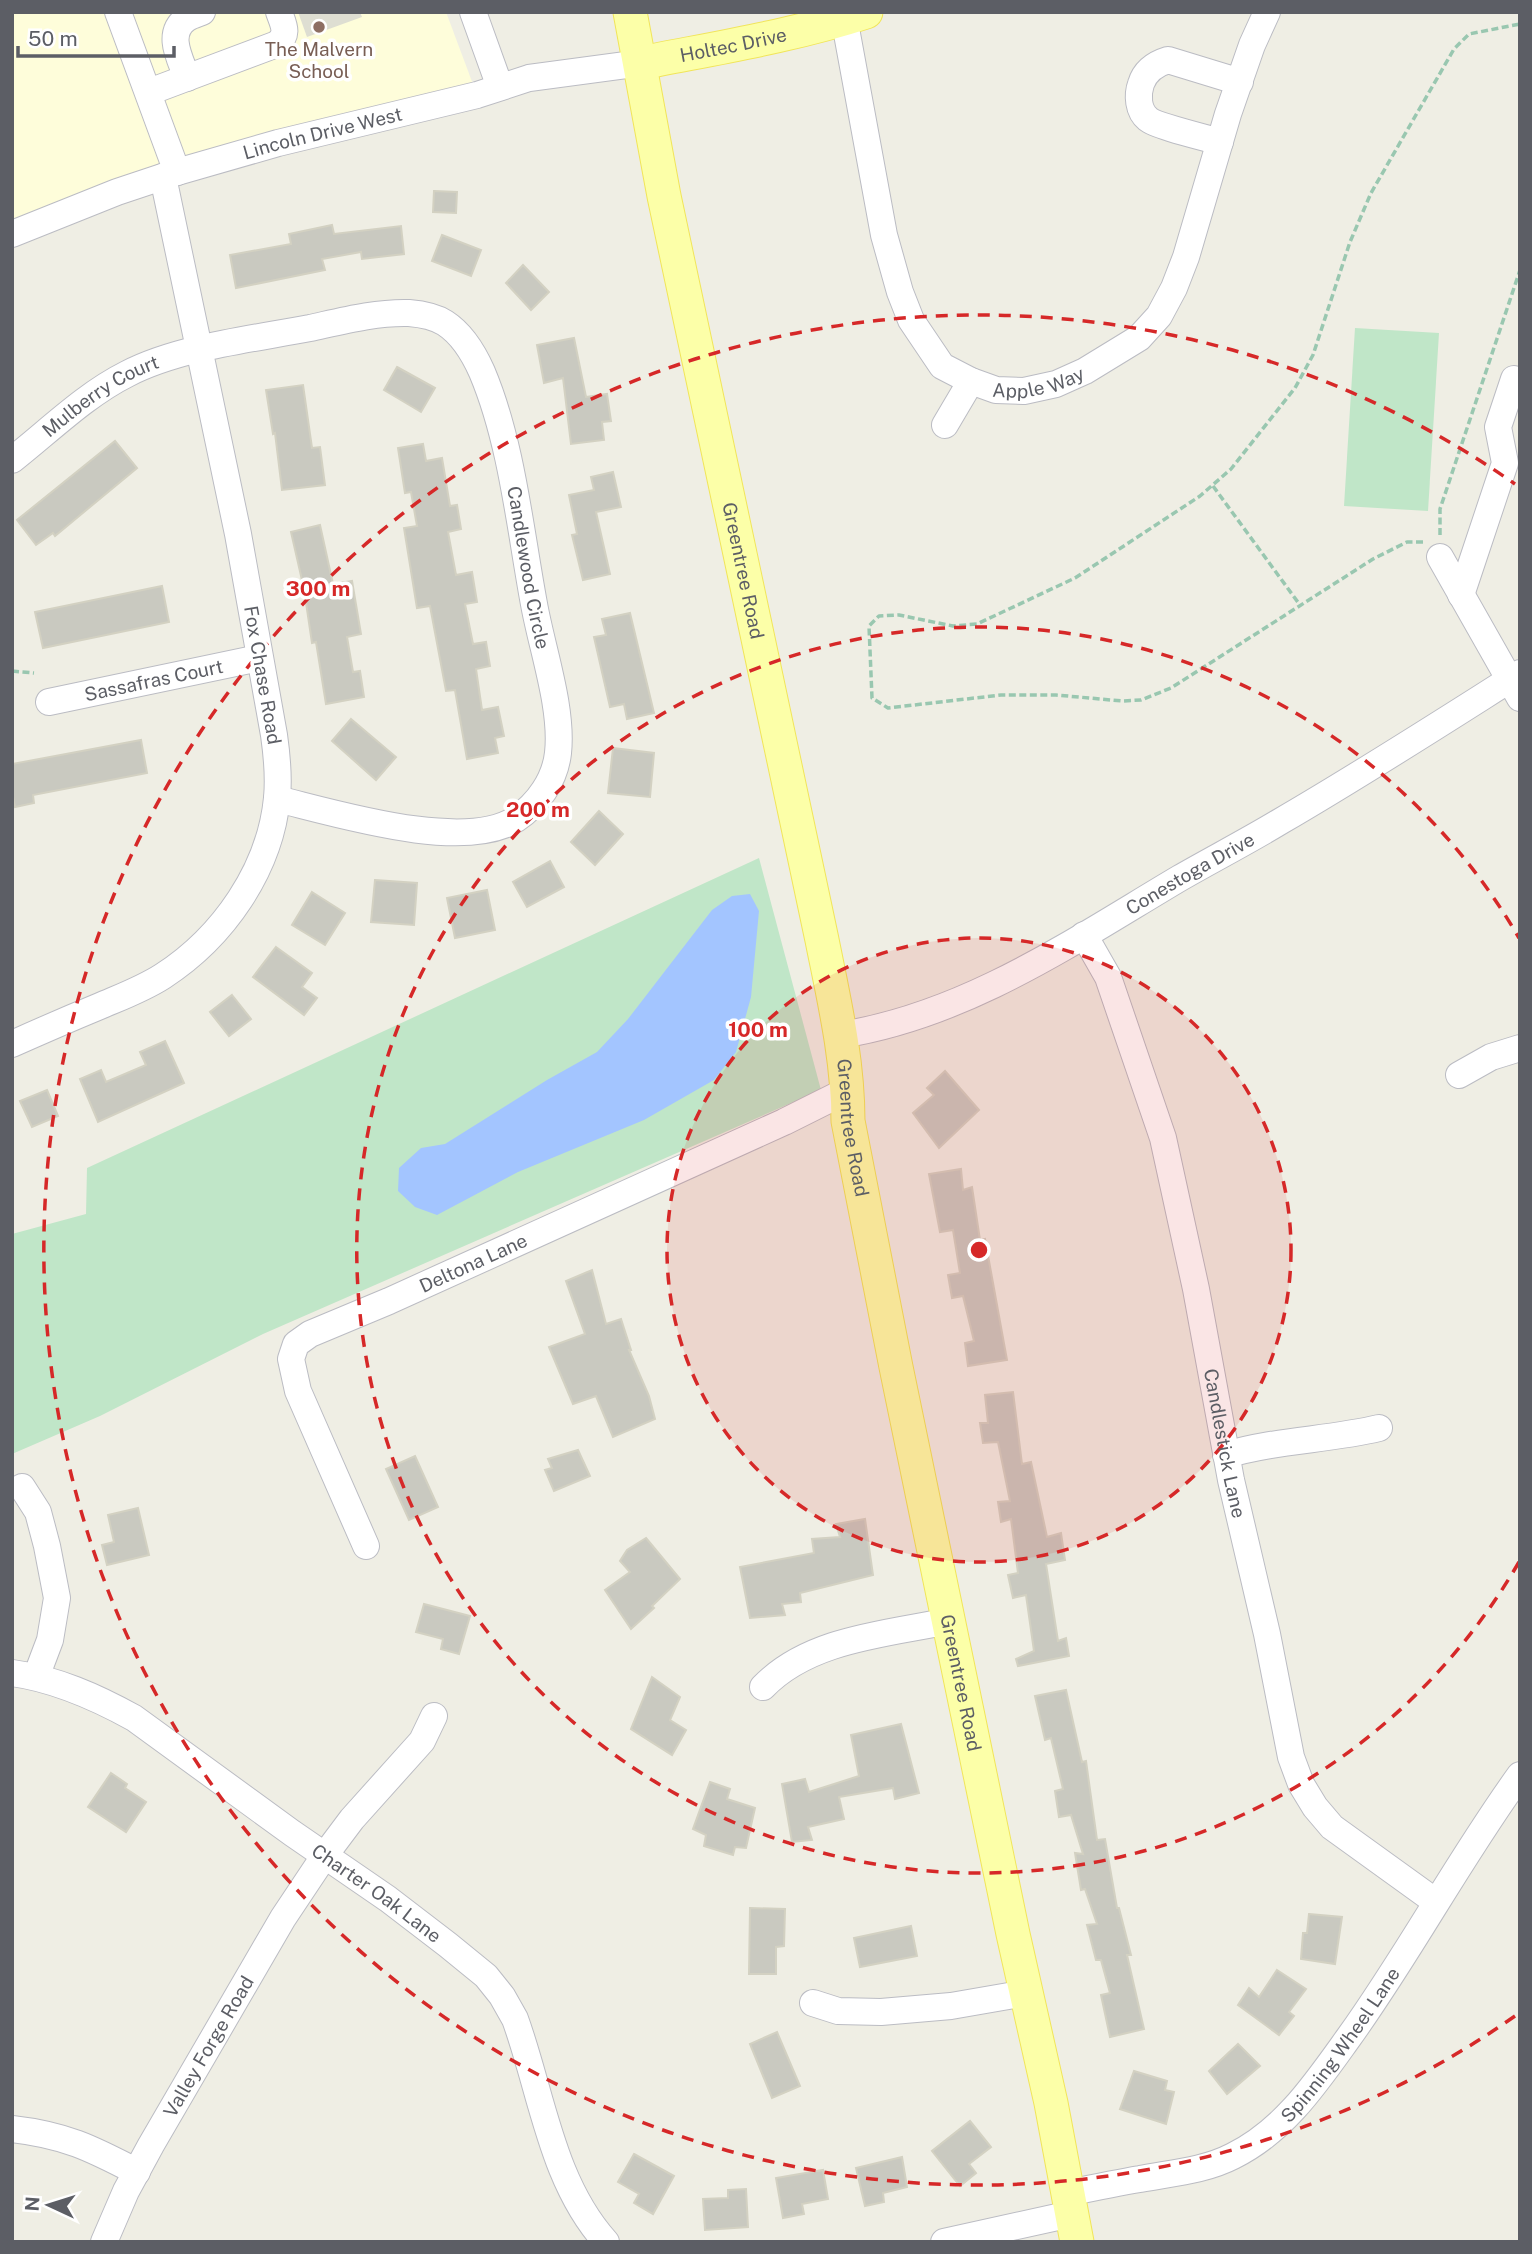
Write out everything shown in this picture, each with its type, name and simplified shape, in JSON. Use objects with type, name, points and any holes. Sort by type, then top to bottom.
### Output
[{"type":"main road","name":"Greentree Road","points":[[630,12],[664,196],[841,1035],[848,1090],[848,1121],[898,1379],[1072,2216]]},
{"type":"main road","name":"Holtec Drive","points":[[641,63],[851,15]]},
{"type":"street","name":"Fox Chase Road","points":[[12,1044],[132,992],[162,977],[188,958],[233,909],[251,882],[264,853],[277,799],[278,765],[238,534],[200,350],[170,174],[149,92],[118,12]]},
{"type":"street","points":[[187,78],[174,41],[177,30],[185,19],[202,12]]},
{"type":"street","points":[[149,92],[277,44],[284,38],[286,30],[279,12]]},
{"type":"street","points":[[473,12],[500,87]]},
{"type":"street","name":"Apple Way","points":[[851,15],[884,234],[900,292],[911,320],[942,366],[996,390],[1024,391],[1056,384],[1086,371],[1139,338],[1159,316],[1174,289],[1198,222],[1206,186],[1252,45],[1268,12]]},
{"type":"street","points":[[1220,142],[1149,121],[1139,102],[1141,83],[1149,70],[1168,60],[1240,82]]},
{"type":"street","name":"Lincoln Drive West","points":[[12,234],[170,174],[291,140],[529,78],[641,63]]},
{"type":"street","name":"Candlewood Circle","points":[[200,350],[360,318],[396,314],[428,315],[445,323],[460,337],[479,365],[499,425],[555,708],[558,754],[543,794],[513,821],[494,829],[472,833],[423,831],[277,799]]},
{"type":"street","name":"Mulberry Court","points":[[12,460],[80,405],[124,375],[152,363],[200,350]]},
{"type":"street","points":[[1461,595],[1505,463],[1498,427],[1518,373]]},
{"type":"street","points":[[945,425],[971,381]]},
{"type":"street","points":[[1440,549],[1461,595],[1516,683]]},
{"type":"street","name":"Sassafras Court","points":[[49,702],[259,658]]},
{"type":"street","name":"Conestoga Drive","points":[[841,1035],[873,1030],[915,1018],[966,999],[1026,970],[1516,683]]},
{"type":"street","name":"Candlestick Lane","points":[[1084,935],[1108,977],[1163,1138],[1196,1289],[1226,1455],[1267,1634],[1291,1757],[1301,1784],[1332,1827],[1437,1902]]},
{"type":"street","points":[[1459,1075],[1491,1057],[1520,1048]]},
{"type":"street","name":"Deltona Lane","points":[[366,1546],[298,1391],[290,1359],[296,1345],[310,1334],[389,1301],[784,1122],[848,1090]]},
{"type":"street","points":[[1226,1455],[1255,1447],[1380,1428]]},
{"type":"street","points":[[22,1487],[37,1512],[57,1598],[50,1640],[24,1675]]},
{"type":"street","points":[[763,1687],[776,1673],[815,1651],[949,1621]]},
{"type":"street","name":"Charter Oak Lane","points":[[24,1675],[83,1692],[134,1718],[388,1899],[486,1976],[515,2019],[564,2174],[589,2222],[606,2242]]},
{"type":"street","name":"Valley Forge Road","points":[[104,2242],[137,2172],[247,1977],[325,1855],[352,1819],[422,1741],[434,1716]]},
{"type":"street","name":"Spinning Wheel Lane","points":[[1072,2216],[1230,2158],[1256,2144],[1279,2125],[1321,2077],[1382,1991],[1520,1775]]},
{"type":"street","points":[[813,2003],[838,2011],[881,2012],[951,2006],[1026,1993]]},
{"type":"street","points":[[12,2129],[50,2134],[81,2143],[137,2172]]},
{"type":"street","points":[[944,2242],[1072,2216]]},
{"type":"path","points":[[1520,24],[1469,34],[1454,48],[1371,193],[1350,242],[1313,355],[1296,388],[1231,469],[1200,496],[1075,578],[977,624],[953,625],[898,615],[879,616],[869,626],[872,698],[888,708],[1001,695],[1141,700],[1171,688],[1373,559],[1407,542],[1440,549],[1440,509],[1520,270]]},
{"type":"path","points":[[1213,486],[1300,606]]},
{"type":"path","points":[[12,671],[34,673]]},
{"type":"shaded area","points":[[12,12],[446,12],[477,95],[12,234]]},
{"type":"shaded area","name":"The Malvern School","points":[[298,12],[360,12],[362,17],[307,37]]},
{"type":"shaded area","points":[[1355,328],[1439,333],[1428,511],[1344,506]]},
{"type":"shaded area","points":[[759,858],[821,1090],[263,1334],[100,1416],[12,1454],[12,1234],[86,1214],[87,1168]]},
{"type":"water","points":[[750,894],[759,911],[751,997],[736,1052],[714,1080],[644,1120],[518,1172],[437,1215],[415,1207],[398,1191],[399,1168],[421,1148],[445,1144],[597,1052],[628,1019],[712,910],[732,896]]},
{"type":"building","points":[[434,191],[457,192],[456,213],[433,212]]},
{"type":"building","points":[[332,225],[334,234],[401,226],[404,254],[362,259],[361,252],[322,259],[325,270],[236,288],[230,255],[291,244],[289,234]]},
{"type":"building","points":[[442,235],[481,250],[471,276],[432,261]]},
{"type":"building","points":[[523,265],[549,292],[531,310],[506,283]]},
{"type":"building","points":[[574,338],[586,397],[607,394],[611,421],[602,422],[604,440],[571,444],[563,378],[544,383],[537,345]]},
{"type":"building","points":[[397,367],[435,388],[421,412],[384,390]]},
{"type":"building","points":[[303,385],[312,448],[320,447],[325,485],[282,490],[266,390]]},
{"type":"building","points":[[115,441],[137,468],[55,536],[53,533],[36,545],[17,520]]},
{"type":"building","points":[[423,444],[426,461],[442,458],[450,506],[457,505],[461,529],[448,532],[456,575],[472,572],[477,602],[465,604],[473,644],[486,642],[490,666],[476,669],[482,710],[498,707],[504,736],[495,738],[498,753],[467,759],[455,690],[446,691],[430,606],[417,608],[404,528],[417,526],[411,492],[405,493],[398,448]]},
{"type":"building","points":[[613,472],[621,507],[596,512],[610,574],[583,580],[572,535],[577,534],[569,495],[594,490],[591,477]]},
{"type":"building","points":[[320,525],[333,584],[352,581],[361,634],[347,637],[353,672],[360,671],[364,697],[326,704],[316,642],[312,643],[304,589],[291,532]]},
{"type":"building","points":[[162,586],[169,622],[43,648],[35,612]]},
{"type":"building","points":[[630,613],[654,713],[627,719],[624,704],[610,707],[594,637],[606,635],[602,619]]},
{"type":"building","points":[[351,719],[396,757],[376,780],[332,741]]},
{"type":"building","points":[[141,740],[147,773],[33,795],[34,803],[15,807],[12,764]]},
{"type":"building","points":[[613,748],[654,753],[650,797],[608,793]]},
{"type":"building","points":[[599,811],[623,834],[595,865],[571,842]]},
{"type":"building","points":[[550,861],[564,887],[527,907],[513,882]]},
{"type":"building","points":[[375,880],[417,883],[414,925],[371,922]]},
{"type":"building","points":[[487,890],[495,930],[455,938],[447,898]]},
{"type":"building","points":[[312,892],[345,913],[325,945],[292,925]]},
{"type":"building","points":[[276,947],[312,973],[302,987],[317,998],[304,1015],[253,977]]},
{"type":"building","points":[[232,995],[251,1019],[229,1036],[210,1012]]},
{"type":"building","points":[[165,1041],[184,1083],[98,1122],[80,1079],[101,1070],[106,1082],[146,1065],[140,1052]]},
{"type":"building","points":[[945,1071],[979,1110],[939,1148],[913,1113],[934,1095],[927,1088]]},
{"type":"building","points":[[47,1090],[58,1116],[32,1127],[20,1101]]},
{"type":"building","points":[[961,1169],[963,1190],[972,1187],[980,1240],[985,1239],[1007,1360],[968,1366],[965,1343],[974,1341],[963,1296],[952,1298],[948,1275],[960,1273],[953,1230],[940,1232],[929,1174]]},
{"type":"building","points":[[592,1270],[606,1324],[621,1319],[629,1350],[649,1396],[655,1419],[613,1437],[596,1396],[573,1404],[549,1347],[585,1334],[566,1281]]},
{"type":"building","points":[[1013,1392],[1022,1464],[1031,1462],[1047,1537],[1061,1533],[1065,1560],[1046,1564],[1058,1641],[1066,1638],[1069,1656],[1018,1666],[1016,1659],[1034,1651],[1026,1595],[1013,1598],[1008,1575],[1018,1573],[1011,1519],[1001,1522],[998,1502],[1010,1501],[998,1442],[983,1443],[980,1423],[988,1423],[985,1395]]},
{"type":"building","points":[[578,1450],[590,1476],[554,1491],[545,1470],[552,1468],[548,1459]]},
{"type":"building","points":[[415,1456],[438,1507],[409,1520],[386,1469]]},
{"type":"building","points":[[138,1508],[149,1555],[107,1565],[102,1545],[114,1542],[108,1515]]},
{"type":"building","points":[[865,1519],[873,1575],[800,1593],[801,1602],[782,1604],[785,1615],[750,1618],[740,1567],[814,1553],[812,1539],[840,1537],[836,1524]]},
{"type":"building","points":[[646,1538],[680,1579],[631,1629],[605,1590],[630,1572],[620,1561],[627,1550]]},
{"type":"building","points":[[424,1604],[470,1616],[459,1654],[441,1649],[443,1639],[416,1632]]},
{"type":"building","points":[[652,1677],[680,1697],[670,1720],[686,1730],[672,1755],[631,1729]]},
{"type":"building","points":[[1066,1690],[1082,1762],[1086,1761],[1097,1840],[1105,1839],[1117,1908],[1131,1955],[1127,1955],[1144,2029],[1110,2037],[1101,1995],[1110,1993],[1101,1960],[1096,1960],[1087,1925],[1097,1924],[1085,1889],[1081,1890],[1075,1853],[1083,1854],[1071,1815],[1059,1817],[1055,1791],[1063,1789],[1051,1738],[1045,1740],[1035,1696]]},
{"type":"building","points":[[901,1724],[919,1793],[895,1799],[893,1788],[839,1797],[844,1819],[808,1827],[812,1840],[792,1842],[782,1784],[805,1779],[809,1792],[859,1776],[851,1735]]},
{"type":"building","points":[[111,1773],[127,1784],[125,1788],[146,1802],[126,1832],[88,1807]]},
{"type":"building","points":[[710,1782],[730,1789],[727,1799],[755,1808],[746,1848],[735,1847],[733,1855],[704,1846],[706,1835],[693,1829]]},
{"type":"building","points":[[750,1908],[785,1909],[784,1946],[776,1947],[776,1974],[749,1974]]},
{"type":"building","points":[[1309,1914],[1342,1917],[1335,1964],[1301,1959],[1303,1933],[1307,1933]]},
{"type":"building","points":[[911,1926],[917,1956],[860,1967],[854,1938]]},
{"type":"building","points":[[1277,1970],[1306,1989],[1289,2012],[1294,2016],[1279,2035],[1238,2005],[1249,1988],[1259,1997]]},
{"type":"building","points":[[777,2032],[800,2086],[772,2098],[750,2044]]},
{"type":"building","points":[[1238,2044],[1260,2066],[1227,2094],[1209,2071]]},
{"type":"building","points":[[1134,2071],[1167,2081],[1165,2090],[1174,2092],[1166,2124],[1120,2109]]},
{"type":"building","points":[[970,2121],[991,2147],[969,2164],[976,2173],[960,2186],[932,2151]]},
{"type":"building","points":[[634,2154],[674,2176],[653,2214],[634,2203],[639,2194],[618,2182]]},
{"type":"building","points":[[902,2157],[907,2187],[883,2193],[884,2202],[865,2206],[856,2168]]},
{"type":"building","points":[[823,2170],[828,2199],[802,2204],[804,2214],[783,2218],[776,2178]]},
{"type":"building","points":[[746,2189],[748,2227],[705,2230],[703,2199],[728,2198],[728,2190]]},
{"type":"place","name":"The Malvern School","points":[[319,27]]}]
